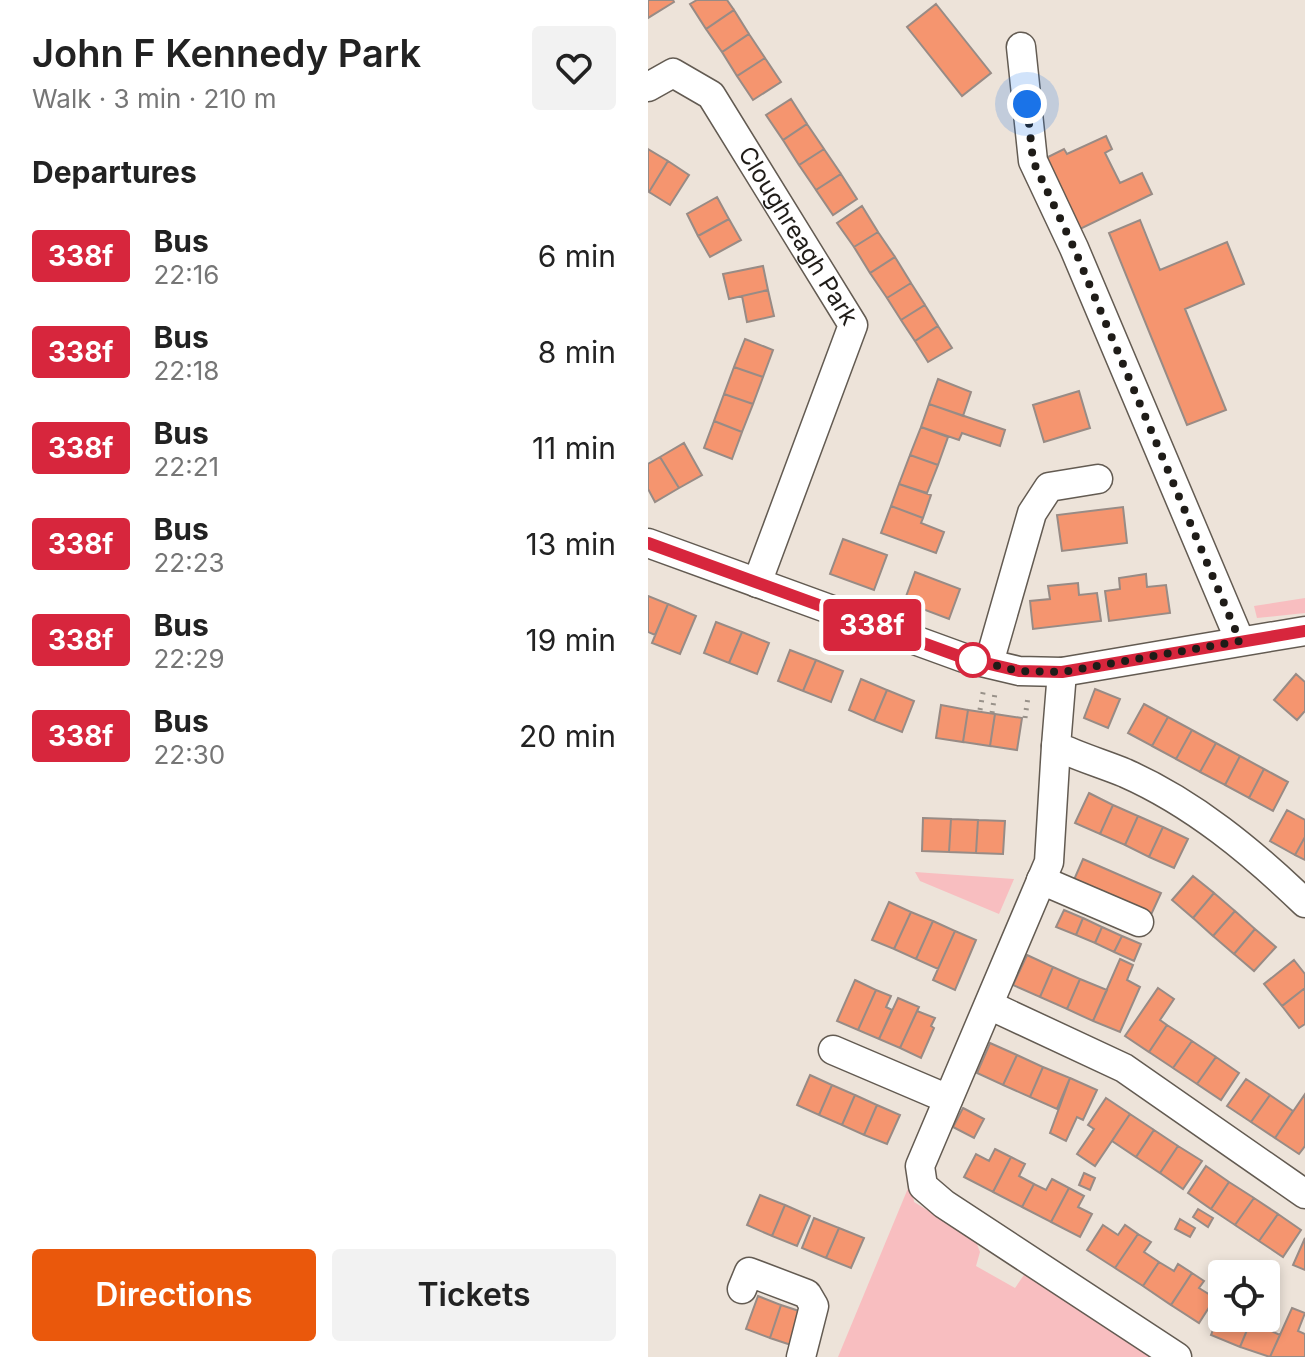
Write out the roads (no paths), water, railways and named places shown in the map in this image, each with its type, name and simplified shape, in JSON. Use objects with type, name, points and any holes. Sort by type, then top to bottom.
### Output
[{"type":"street","points":[[1021,47],[1033,161],[1074,248],[1240,641]]},
{"type":"street","name":"Cloughreagh Park","points":[[648,87],[673,73],[711,95],[853,325],[757,583]]},
{"type":"street","points":[[991,675],[1032,513],[1049,487],[1098,479]]},
{"type":"street","points":[[648,543],[964,658],[991,675],[1019,671],[1062,672],[1305,631]]},
{"type":"street","points":[[1062,672],[1049,862],[920,1166],[923,1186],[944,1204],[1172,1356]]},
{"type":"street","points":[[1056,746],[1126,774],[1176,800],[1213,824],[1305,903]]},
{"type":"street","points":[[1041,880],[1139,922]]},
{"type":"street","points":[[989,1005],[1124,1068],[1305,1194]]},
{"type":"street","points":[[833,1050],[948,1099]]},
{"type":"street","points":[[742,1289],[749,1272],[807,1294],[814,1306],[801,1357]]}]
